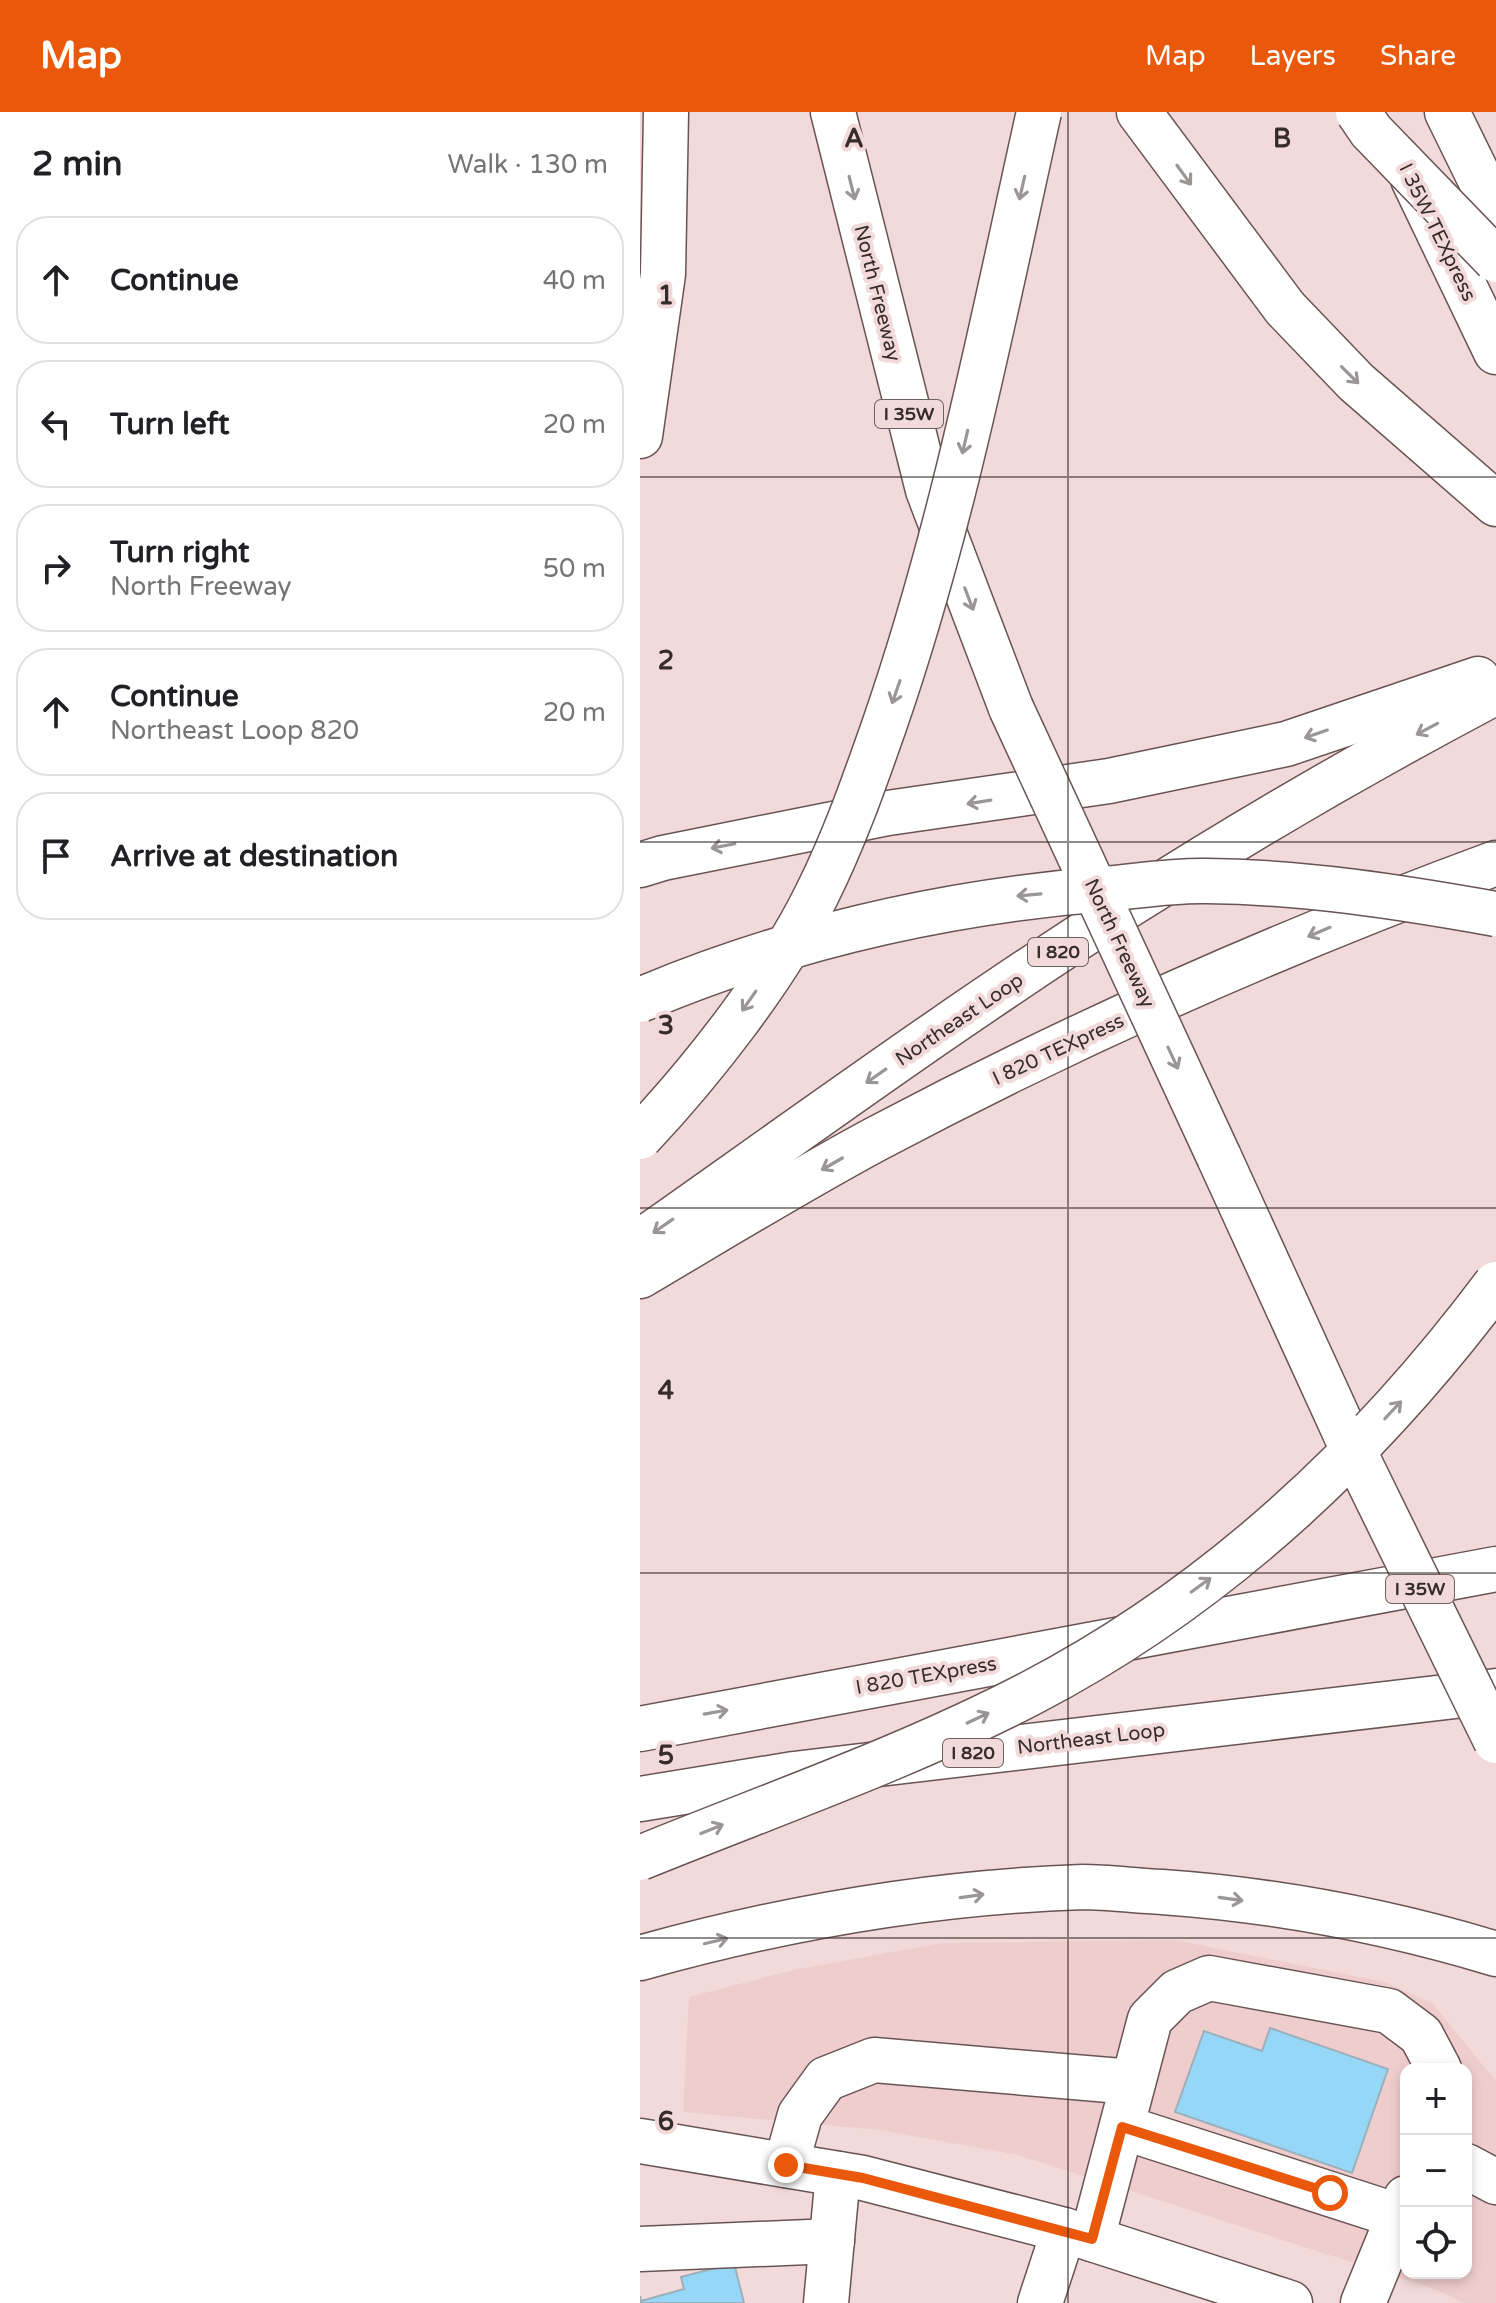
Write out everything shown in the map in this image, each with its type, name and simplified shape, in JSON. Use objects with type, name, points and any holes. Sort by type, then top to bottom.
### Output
[{"type":"main road","points":[[640,436],[663,274],[666,112]]},
{"type":"main road","name":"North Freeway","points":[[833,112],[928,490],[1011,708],[1346,1435],[1496,1741]]},
{"type":"main road","points":[[640,1137],[702,1065],[779,958],[817,896],[858,801],[919,622],[958,469],[1039,112]]},
{"type":"main road","points":[[1139,112],[1285,308],[1356,382],[1496,504]]},
{"type":"main road","points":[[1358,112],[1382,142],[1496,260]]},
{"type":"main road","name":"I 35W TEXpress","points":[[1380,112],[1496,352]]},
{"type":"main road","points":[[1447,112],[1496,212]]},
{"type":"main road","points":[[640,865],[888,813],[1109,781],[1286,744],[1496,673]]},
{"type":"main road","name":"Northeast Loop","points":[[640,1242],[964,1014],[1129,905],[1393,747],[1496,692]]},
{"type":"main road","name":"I 820 TEXpress","points":[[640,1276],[875,1140],[1030,1061],[1371,909],[1496,863]]},
{"type":"main road","points":[[640,1000],[704,973],[865,924],[1008,897],[1204,881],[1357,889],[1496,914]]},
{"type":"main road","points":[[640,1858],[963,1725],[1072,1670],[1161,1613],[1251,1547],[1332,1474],[1421,1380],[1496,1284]]},
{"type":"main road","name":"I 820 TEXpress","points":[[640,1729],[1496,1569]]},
{"type":"main road","name":"Northeast Loop","points":[[640,1799],[794,1774],[1496,1691]]},
{"type":"main road","points":[[640,1819],[794,1774]]},
{"type":"main road","points":[[640,1958],[825,1916],[983,1894],[1086,1887],[1196,1895],[1336,1913],[1496,1954]]},
{"type":"main road","points":[[1040,2303],[1078,2234],[1122,2127],[1150,2019],[1177,1992],[1209,1978],[1389,2011],[1421,2035],[1436,2063]]},
{"type":"main road","points":[[786,2165],[800,2115],[826,2079],[874,2060],[1133,2082]]},
{"type":"main road","points":[[1122,2127],[1400,2206]]},
{"type":"main road","points":[[640,2141],[850,2176],[1078,2234],[1290,2303]]},
{"type":"main road","points":[[1472,2169],[1496,2182]]},
{"type":"main road","points":[[826,2303],[832,2241],[850,2176]]},
{"type":"main road","points":[[1363,2303],[1400,2212]]},
{"type":"main road","points":[[640,2249],[832,2241]]},
{"type":"shaded area","points":[[1175,1940],[1385,1982],[1433,2004],[1496,2081],[1496,2303],[1464,2303],[1404,2279],[1472,2279],[1472,2063],[1400,2063],[1400,2278],[1018,2155],[880,2130],[683,2112],[689,1997],[793,1970],[942,1943]]},
{"type":"building","points":[[1270,2028],[1388,2069],[1352,2173],[1175,2112],[1204,2031],[1262,2051]]},
{"type":"building","points":[[734,2263],[744,2303],[640,2303],[640,2296],[641,2301],[684,2289],[681,2277]]},
{"type":"route","points":[[786,2165],[863,2178],[1092,2239],[1122,2127],[1330,2193]]}]
